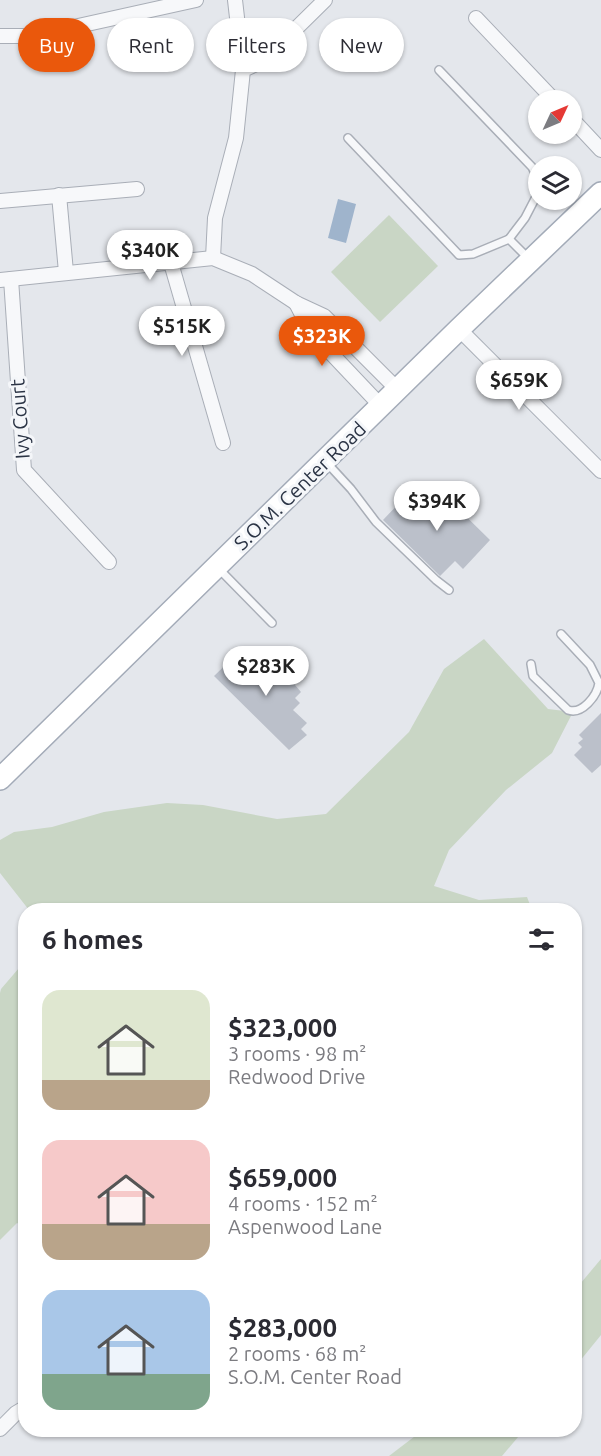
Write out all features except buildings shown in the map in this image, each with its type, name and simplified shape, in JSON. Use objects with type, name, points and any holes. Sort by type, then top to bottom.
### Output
[{"type":"main road","name":"S.O.M. Center Road","points":[[0,779],[601,193]]},
{"type":"street","points":[[95,22],[196,0]]},
{"type":"street","points":[[235,0],[237,18]]},
{"type":"street","points":[[307,18],[326,0]]},
{"type":"street","points":[[476,18],[544,90]]},
{"type":"street","points":[[0,36],[18,36]]},
{"type":"street","points":[[213,258],[215,218],[236,138],[243,72]]},
{"type":"street","points":[[582,130],[601,150]]},
{"type":"street","points":[[0,201],[137,189]]},
{"type":"street","points":[[58,195],[66,272]]},
{"type":"street","points":[[6,279],[213,258],[252,274],[296,303],[324,316],[398,390]]},
{"type":"street","points":[[171,263],[223,443]]},
{"type":"street","name":"Ivy Court","points":[[6,279],[24,470],[109,562]]},
{"type":"street","points":[[296,303],[311,332],[381,406]]},
{"type":"street","points":[[459,329],[601,471]]},
{"type":"street","points":[[0,1429],[18,1412]]},
{"type":"lane","points":[[440,70],[528,163]]},
{"type":"lane","points":[[348,138],[459,255],[473,254],[509,239],[529,210]]},
{"type":"lane","points":[[509,239],[530,261]]},
{"type":"lane","points":[[326,461],[376,522],[436,580],[450,590]]},
{"type":"lane","points":[[217,567],[272,623]]},
{"type":"lane","points":[[531,664],[533,676],[567,710],[579,711],[595,696],[599,683],[595,672],[561,634]]},
{"type":"green space","points":[[389,215],[438,266],[380,322],[331,272]]},
{"type":"green space","points":[[484,639],[548,709],[573,712],[552,753],[506,790],[449,850],[434,886],[479,900],[527,897],[529,903],[24,903],[0,873],[0,840],[14,832],[52,827],[104,812],[167,803],[203,805],[277,819],[326,814],[409,732],[444,669]]},
{"type":"green space","points":[[18,969],[18,1224],[0,1240],[0,993]]},
{"type":"green space","points":[[601,1259],[601,1335],[582,1358],[582,1282]]},
{"type":"green space","points":[[414,1437],[518,1437],[502,1456],[389,1456]]},
{"type":"water","points":[[338,199],[356,204],[346,243],[328,238]]}]
